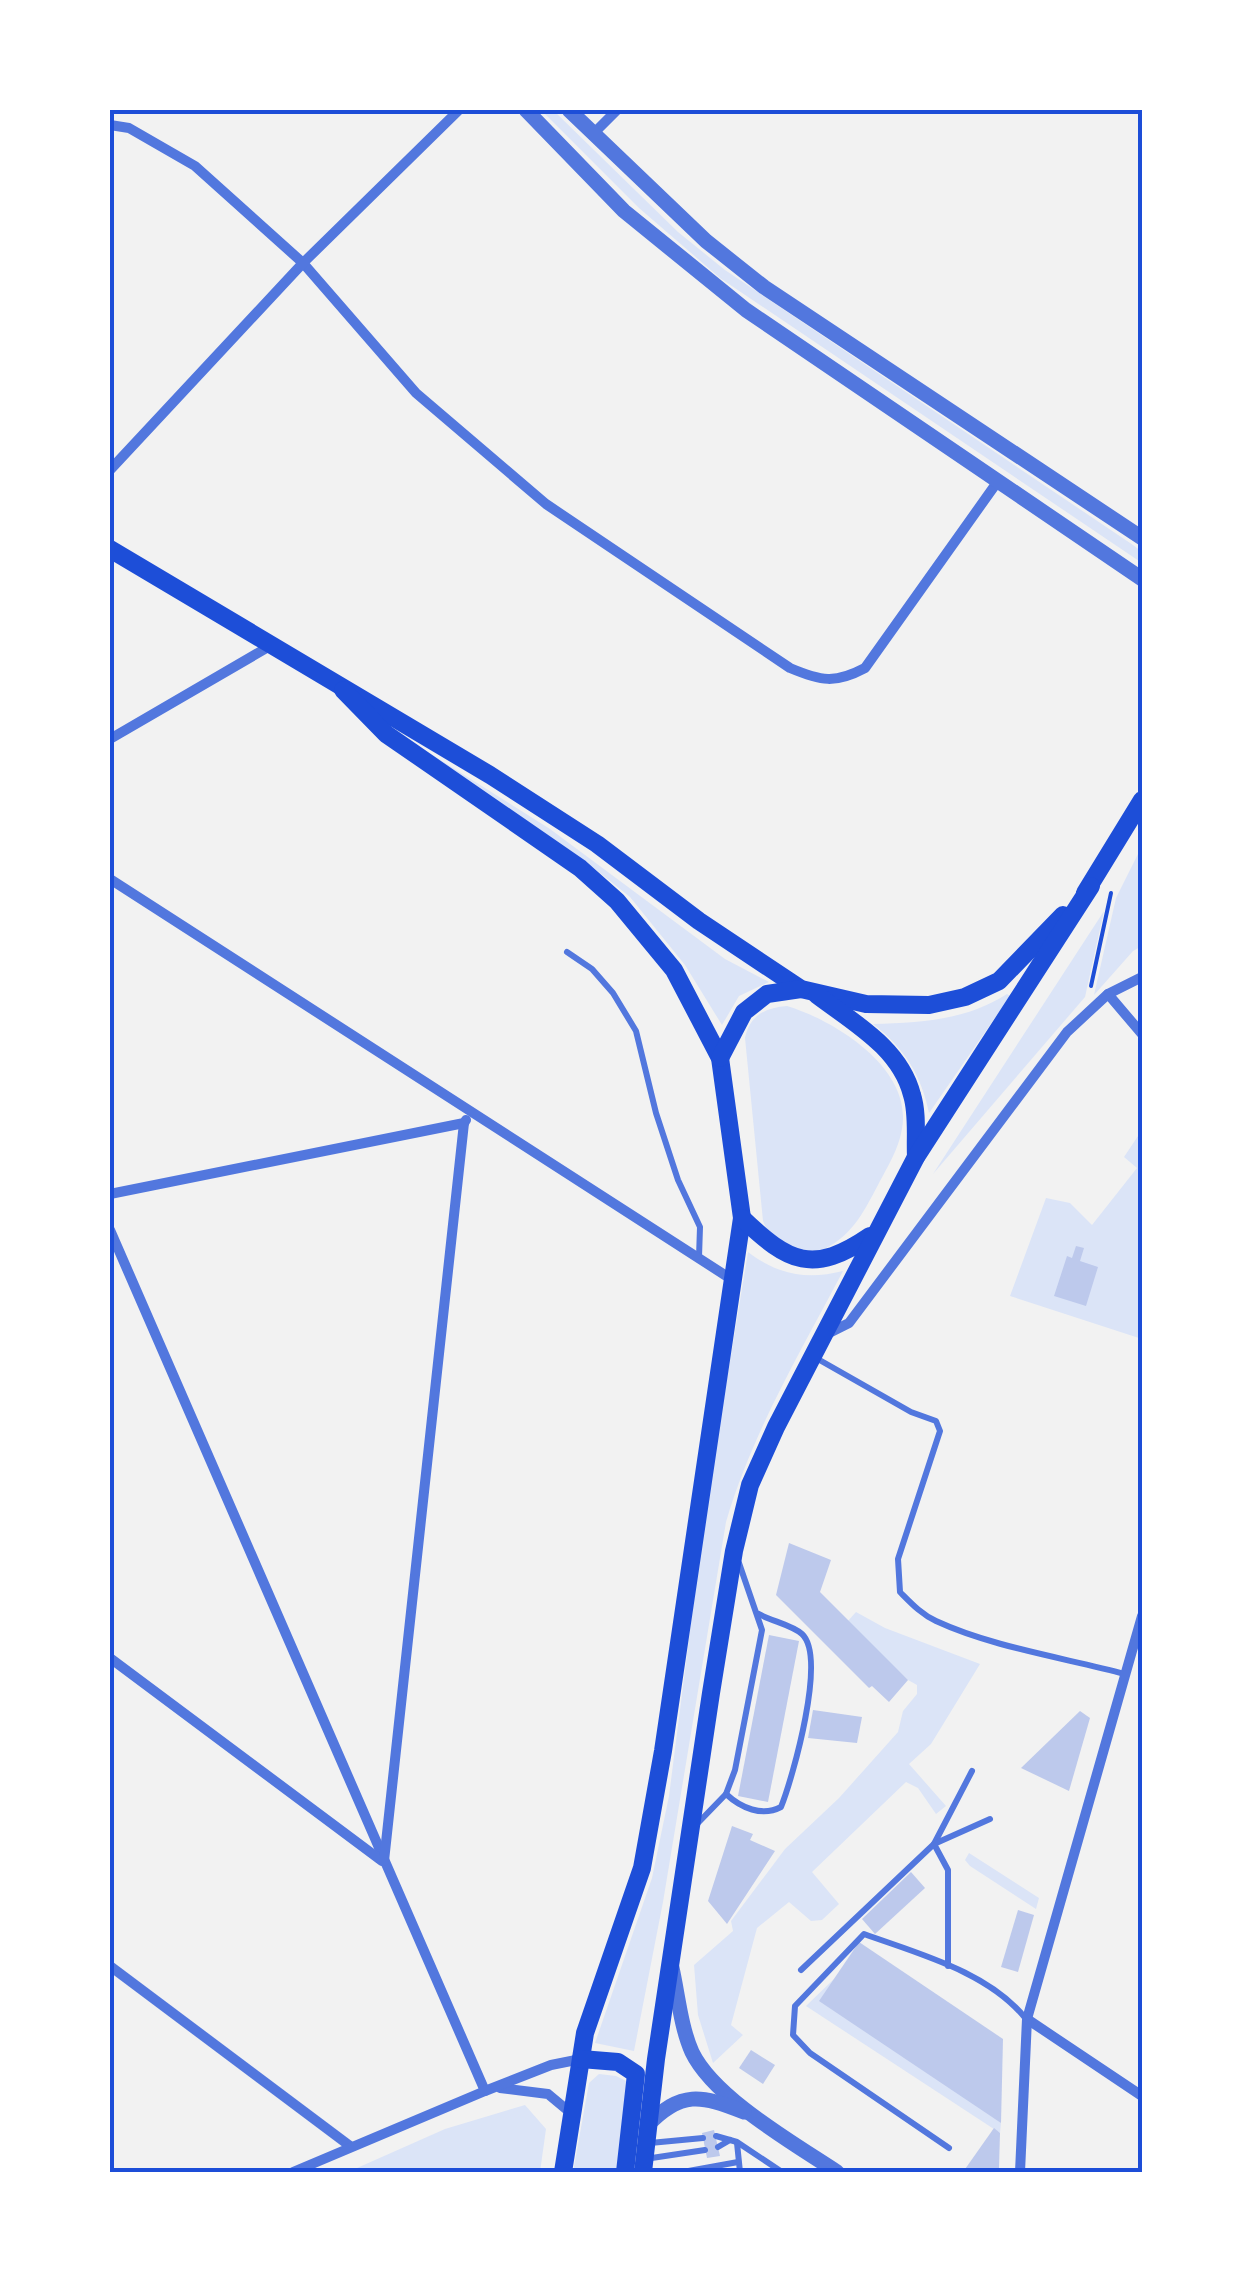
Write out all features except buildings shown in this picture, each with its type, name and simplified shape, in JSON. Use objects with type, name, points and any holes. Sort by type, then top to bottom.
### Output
[{"type":"main road","points":[[110,549],[552,814],[699,921],[807,990],[882,1045],[903,1068],[914,1099],[916,1157]]},
{"type":"main road","points":[[343,690],[386,734],[580,868],[617,901],[674,970],[720,1058],[742,1218],[642,1868],[585,2032],[563,2172]]},
{"type":"main road","points":[[645,2150],[734,1551],[750,1485],[916,1157],[1142,800]]},
{"type":"main road","points":[[720,1058],[744,1012],[767,994],[807,990],[866,1004],[929,1005],[965,997],[999,980],[1091,886]]},
{"type":"main road","points":[[742,1218],[791,1258],[816,1262],[845,1254],[875,1233]]},
{"type":"main road","points":[[581,2059],[618,2062],[636,2074],[626,2172]]},
{"type":"street","points":[[110,470],[303,263],[459,110]]},
{"type":"street","points":[[526,110],[624,211],[746,310],[1142,579]]},
{"type":"street","points":[[569,110],[706,242],[764,287],[1142,538]]},
{"type":"street","points":[[593,134],[617,110]]},
{"type":"street","points":[[110,125],[129,128],[195,166],[303,263],[416,394],[546,504],[790,668],[816,678],[843,680],[865,668],[998,482]]},
{"type":"street","points":[[110,739],[270,646]]},
{"type":"street","points":[[110,879],[732,1280]]},
{"type":"street","points":[[824,1335],[850,1322],[1067,1032],[1108,994],[1142,977]]},
{"type":"street","points":[[1108,994],[1142,1034]]},
{"type":"street","points":[[384,1862],[464,1123],[472,1110]]},
{"type":"street","points":[[110,1194],[464,1123]]},
{"type":"street","points":[[110,1230],[384,1862],[490,2089]]},
{"type":"street","points":[[1020,2172],[1027,2019],[1142,1616]]},
{"type":"street","points":[[110,1658],[384,1862]]},
{"type":"street","points":[[670,1962],[691,2050],[702,2069],[753,2116],[837,2172]]},
{"type":"street","points":[[110,1966],[350,2146]]},
{"type":"street","points":[[1027,2019],[1142,2096]]},
{"type":"street","points":[[293,2172],[490,2089],[552,2065],[581,2059]]},
{"type":"street","points":[[490,2089],[548,2094],[572,2114]]},
{"type":"street","points":[[645,2150],[664,2108],[677,2101],[714,2100],[753,2116]]},
{"type":"lane","points":[[567,952],[592,969],[613,993],[636,1031],[678,1180],[700,1228],[699,1258]]},
{"type":"lane","points":[[813,1356],[911,1412],[936,1420],[940,1431],[898,1558],[900,1592],[936,1621],[1125,1674]]},
{"type":"lane","points":[[691,1830],[726,1794],[735,1770],[762,1630],[734,1551]]},
{"type":"lane","points":[[726,1794],[739,1806],[770,1813],[781,1807],[792,1781],[811,1679],[811,1651],[802,1634],[758,1613]]},
{"type":"lane","points":[[801,1970],[934,1844],[972,1771]]},
{"type":"lane","points":[[934,1844],[990,1819]]},
{"type":"lane","points":[[934,1844],[948,1870],[948,1966]]},
{"type":"lane","points":[[950,2148],[810,2053],[794,2035],[795,2006],[864,1934],[948,1966],[1010,1998],[1027,2019]]},
{"type":"lane","points":[[716,2136],[734,2141],[782,2172]]},
{"type":"lane","points":[[645,2150],[703,2138]]},
{"type":"lane","points":[[718,2148],[734,2141]]},
{"type":"lane","points":[[734,2141],[740,2172]]},
{"type":"lane","points":[[645,2150],[706,2150]]},
{"type":"lane","points":[[683,2172],[738,2162]]},
{"type":"path","points":[[1085,1015],[1112,885]]},
{"type":"shaded area","points":[[541,110],[553,110],[678,232],[725,270],[1133,545],[1142,552],[1142,563],[720,278],[639,208]]},
{"type":"shaded area","points":[[396,732],[550,829],[725,959],[769,982],[739,996],[722,1025],[685,965],[630,897],[580,857]]},
{"type":"shaded area","points":[[1142,846],[1142,946],[1094,995],[1116,898]]},
{"type":"shaded area","points":[[1104,911],[1085,997],[933,1174]]},
{"type":"shaded area","points":[[1010,996],[929,1113],[910,1063],[873,1024],[943,1018],[976,1010]]},
{"type":"shaded area","points":[[787,1006],[825,1022],[863,1047],[892,1080],[903,1119],[890,1161],[861,1216],[839,1240],[818,1252],[778,1240],[763,1221],[745,1038],[760,1014]]},
{"type":"shaded area","points":[[1142,1130],[1142,1339],[1010,1296],[1046,1198],[1070,1203],[1092,1225],[1137,1168],[1124,1157]]},
{"type":"shaded area","points":[[748,1252],[793,1274],[843,1271],[763,1425],[726,1522],[663,1902],[634,2051],[595,2043],[652,1878],[669,1796],[705,1513]]},
{"type":"shaded area","points":[[856,1612],[885,1628],[980,1664],[931,1744],[909,1764],[946,1806],[936,1814],[918,1788],[906,1782],[812,1872],[839,1904],[822,1920],[811,1921],[789,1902],[757,1928],[731,2025],[743,2035],[713,2063],[698,2015],[694,1965],[733,1931],[731,1921],[785,1849],[839,1798],[898,1732],[903,1711],[917,1694],[917,1685],[847,1622]]},
{"type":"shaded area","points":[[969,1853],[1039,1898],[1036,1909],[970,1866],[965,1860]]},
{"type":"shaded area","points":[[834,1979],[1001,2123],[1000,2133],[806,2006]]},
{"type":"shaded area","points":[[599,2074],[630,2083],[619,2172],[573,2172],[589,2083]]},
{"type":"shaded area","points":[[525,2105],[546,2129],[540,2172],[348,2172],[445,2129]]}]
